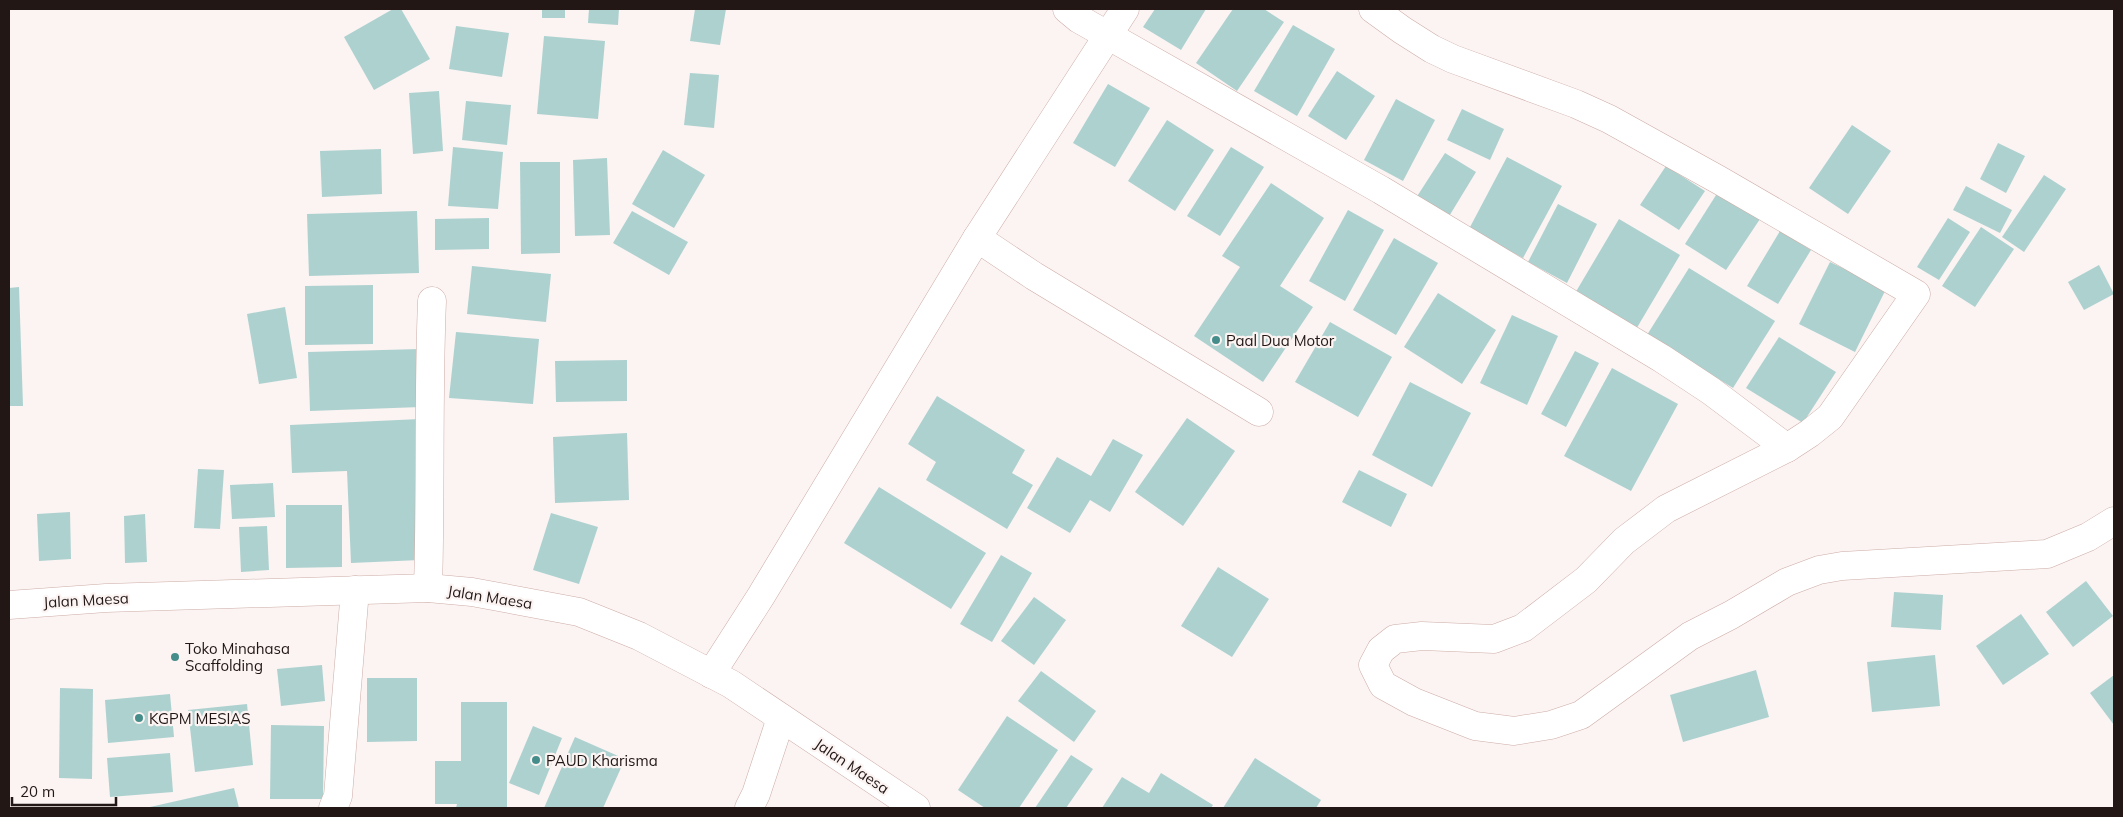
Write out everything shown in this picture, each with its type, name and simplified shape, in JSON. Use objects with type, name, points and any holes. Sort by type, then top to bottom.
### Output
[{"type":"street","points":[[1067,9],[1079,19],[1381,190],[1661,358],[1711,391],[1787,448]]},
{"type":"street","points":[[711,674],[761,596],[977,238],[1125,9]]},
{"type":"street","points":[[1373,9],[1432,49],[1452,59],[1576,104],[1609,119],[1916,294],[1830,417],[1810,434],[1787,448],[1666,509],[1624,541],[1586,580],[1523,628],[1494,639],[1422,636],[1395,639],[1380,650],[1373,665],[1383,686],[1414,702],[1475,726],[1514,732],[1551,725],[1581,715],[1690,636],[1731,615],[1787,582],[1820,570],[1842,566],[2047,554],[2088,537],[2114,521]]},
{"type":"street","points":[[977,238],[1034,276],[1259,412]]},
{"type":"street","points":[[428,588],[430,496],[429,364],[432,301]]},
{"type":"street","name":"Jalan Maesa","points":[[9,605],[106,598],[428,588],[472,592],[579,612],[639,636],[731,684],[916,808]]},
{"type":"street","points":[[333,808],[338,796],[355,590]]},
{"type":"street","points":[[749,808],[756,794],[781,718]]},
{"type":"building","points":[[393,9],[401,9],[430,59],[374,90],[344,37]]},
{"type":"building","points":[[542,9],[565,9],[565,18],[542,18]]},
{"type":"building","points":[[589,9],[619,9],[618,25],[588,23]]},
{"type":"building","points":[[695,9],[726,9],[720,45],[690,41]]},
{"type":"building","points":[[1155,9],[1206,9],[1181,50],[1143,27]]},
{"type":"building","points":[[1233,9],[1264,9],[1284,22],[1237,91],[1196,63]]},
{"type":"building","points":[[1293,25],[1335,49],[1297,116],[1254,91]]},
{"type":"building","points":[[456,26],[509,33],[502,77],[449,69]]},
{"type":"building","points":[[544,36],[605,41],[598,119],[537,114]]},
{"type":"building","points":[[1337,71],[1375,96],[1346,140],[1308,116]]},
{"type":"building","points":[[690,73],[719,75],[714,128],[684,125]]},
{"type":"building","points":[[1108,84],[1150,108],[1115,167],[1073,143]]},
{"type":"building","points":[[439,91],[443,151],[413,154],[409,93]]},
{"type":"building","points":[[1396,99],[1435,120],[1403,181],[1364,160]]},
{"type":"building","points":[[466,101],[511,105],[507,145],[462,140]]},
{"type":"building","points":[[1462,109],[1504,129],[1490,160],[1447,140]]},
{"type":"building","points":[[1167,120],[1214,150],[1175,211],[1128,181]]},
{"type":"building","points":[[1852,125],[1891,151],[1848,214],[1809,188]]},
{"type":"building","points":[[1998,143],[2025,156],[2006,193],[1980,179]]},
{"type":"building","points":[[453,147],[503,152],[498,209],[448,206]]},
{"type":"building","points":[[1231,147],[1264,167],[1220,236],[1187,216]]},
{"type":"building","points":[[381,149],[382,194],[322,197],[320,151]]},
{"type":"building","points":[[663,150],[705,175],[674,228],[632,204]]},
{"type":"building","points":[[1445,153],[1476,172],[1448,218],[1416,198]]},
{"type":"building","points":[[1507,157],[1562,186],[1523,258],[1469,229]]},
{"type":"building","points":[[607,158],[610,235],[575,236],[573,160]]},
{"type":"building","points":[[520,162],[560,162],[560,253],[521,254]]},
{"type":"building","points":[[1666,166],[1705,191],[1679,230],[1640,205]]},
{"type":"building","points":[[2044,175],[2066,189],[2024,252],[2002,237]]},
{"type":"building","points":[[1271,183],[1324,218],[1280,286],[1313,307],[1263,382],[1194,336],[1240,267],[1222,256]]},
{"type":"building","points":[[1966,186],[2012,210],[2000,233],[1953,210]]},
{"type":"building","points":[[1718,192],[1760,219],[1726,270],[1685,244]]},
{"type":"building","points":[[1558,204],[1597,224],[1567,283],[1528,262]]},
{"type":"building","points":[[1348,210],[1384,230],[1345,301],[1309,281]]},
{"type":"building","points":[[417,211],[419,273],[309,276],[307,214]]},
{"type":"building","points":[[632,211],[688,242],[669,275],[613,243]]},
{"type":"building","points":[[489,218],[489,249],[435,250],[435,219]]},
{"type":"building","points":[[1948,218],[1970,232],[1939,280],[1917,267]]},
{"type":"building","points":[[1619,219],[1680,255],[1635,331],[1574,295]]},
{"type":"building","points":[[1981,227],[2014,249],[1975,307],[1942,286]]},
{"type":"building","points":[[1780,231],[1811,250],[1778,304],[1747,286]]},
{"type":"building","points":[[1394,238],[1438,263],[1396,335],[1353,310]]},
{"type":"building","points":[[1830,262],[1886,289],[1855,352],[1799,324]]},
{"type":"building","points":[[2099,265],[2114,294],[2084,310],[2068,282]]},
{"type":"building","points":[[472,266],[551,274],[546,322],[467,314]]},
{"type":"building","points":[[1689,268],[1775,321],[1733,388],[1647,335]]},
{"type":"building","points":[[373,285],[373,344],[305,345],[305,286]]},
{"type":"building","points":[[19,287],[23,406],[9,406],[9,288]]},
{"type":"building","points":[[1438,293],[1496,330],[1462,384],[1404,347]]},
{"type":"building","points":[[285,307],[297,378],[259,384],[247,314]]},
{"type":"building","points":[[1512,315],[1558,336],[1527,405],[1480,383]]},
{"type":"building","points":[[1330,322],[1392,357],[1358,417],[1295,382]]},
{"type":"building","points":[[456,332],[539,339],[533,404],[449,398]]},
{"type":"building","points":[[1779,337],[1836,372],[1803,423],[1746,388]]},
{"type":"building","points":[[420,349],[421,407],[310,411],[308,352]]},
{"type":"building","points":[[1575,351],[1599,363],[1566,427],[1541,414]]},
{"type":"building","points":[[627,360],[627,401],[556,402],[555,361]]},
{"type":"building","points":[[1612,368],[1678,404],[1631,491],[1564,456]]},
{"type":"building","points":[[1410,382],[1471,413],[1432,487],[1372,455]]},
{"type":"building","points":[[937,396],[1025,450],[1012,473],[1033,485],[1007,529],[926,480],[936,462],[908,444]]},
{"type":"building","points":[[1187,418],[1235,451],[1183,526],[1135,492]]},
{"type":"building","points":[[420,419],[420,560],[351,563],[347,471],[292,473],[290,425]]},
{"type":"building","points":[[627,433],[629,500],[555,503],[553,437]]},
{"type":"building","points":[[1113,439],[1143,455],[1110,512],[1090,500],[1070,533],[1027,508],[1057,457],[1091,476]]},
{"type":"building","points":[[198,469],[224,470],[220,529],[194,528]]},
{"type":"building","points":[[1359,470],[1407,494],[1391,527],[1342,502]]},
{"type":"building","points":[[273,483],[275,517],[232,519],[230,485]]},
{"type":"building","points":[[879,487],[986,553],[951,609],[844,543]]},
{"type":"building","points":[[286,505],[342,505],[342,567],[286,568]]},
{"type":"building","points":[[70,512],[71,559],[39,561],[37,514]]},
{"type":"building","points":[[551,513],[598,527],[579,584],[533,570]]},
{"type":"building","points":[[145,514],[147,562],[125,563],[124,516]]},
{"type":"building","points":[[267,526],[269,570],[241,572],[239,527]]},
{"type":"building","points":[[1001,555],[1032,573],[992,642],[960,624]]},
{"type":"building","points":[[1218,567],[1269,599],[1232,657],[1181,626]]},
{"type":"building","points":[[2086,581],[2113,616],[2073,647],[2046,612]]},
{"type":"building","points":[[1894,592],[1943,595],[1941,630],[1891,627]]},
{"type":"building","points":[[1034,597],[1066,620],[1034,665],[1001,641]]},
{"type":"building","points":[[2021,614],[2049,654],[2003,685],[1976,646]]},
{"type":"building","points":[[1935,655],[1940,706],[1872,712],[1867,662]]},
{"type":"building","points":[[322,665],[325,701],[281,706],[277,669]]},
{"type":"building","points":[[1756,670],[1769,717],[1683,742],[1670,695]]},
{"type":"building","points":[[1041,671],[1096,711],[1074,742],[1018,701]]},
{"type":"building","points":[[2114,675],[2114,725],[2090,693]]},
{"type":"building","points":[[367,678],[417,678],[417,741],[367,742]]},
{"type":"building","points":[[60,688],[93,689],[92,779],[59,778]]},
{"type":"building","name":"KGPM MESIAS","points":[[170,694],[174,737],[108,743],[105,700]]},
{"type":"building","points":[[461,702],[507,702],[507,808],[456,808],[457,804],[435,804],[435,761],[461,761]]},
{"type":"building","points":[[247,704],[253,765],[195,772],[188,710]]},
{"type":"building","points":[[1007,716],[1058,750],[1019,808],[985,808],[958,790]]},
{"type":"building","points":[[271,725],[324,726],[323,799],[270,799]]},
{"type":"building","name":"PAUD Kharisma","points":[[533,726],[562,738],[539,795],[509,783]]},
{"type":"building","points":[[575,737],[625,759],[603,808],[544,808]]},
{"type":"building","points":[[170,753],[173,792],[110,797],[107,758]]},
{"type":"building","points":[[1071,755],[1093,769],[1066,808],[1035,808]]},
{"type":"building","points":[[1255,758],[1321,800],[1316,808],[1223,808]]},
{"type":"building","points":[[1161,773],[1213,805],[1211,808],[1102,808],[1122,777],[1149,793]]},
{"type":"building","points":[[234,788],[239,808],[150,808],[150,807]]},
{"type":"place","name":"Paal Dua Motor","points":[[1216,340]]},
{"type":"place","name":"Toko Minahasa Scaffolding","points":[[175,657]]},
{"type":"place","name":"KGPM MESIAS","points":[[139,718]]},
{"type":"place","name":"PAUD Kharisma","points":[[536,760]]}]
